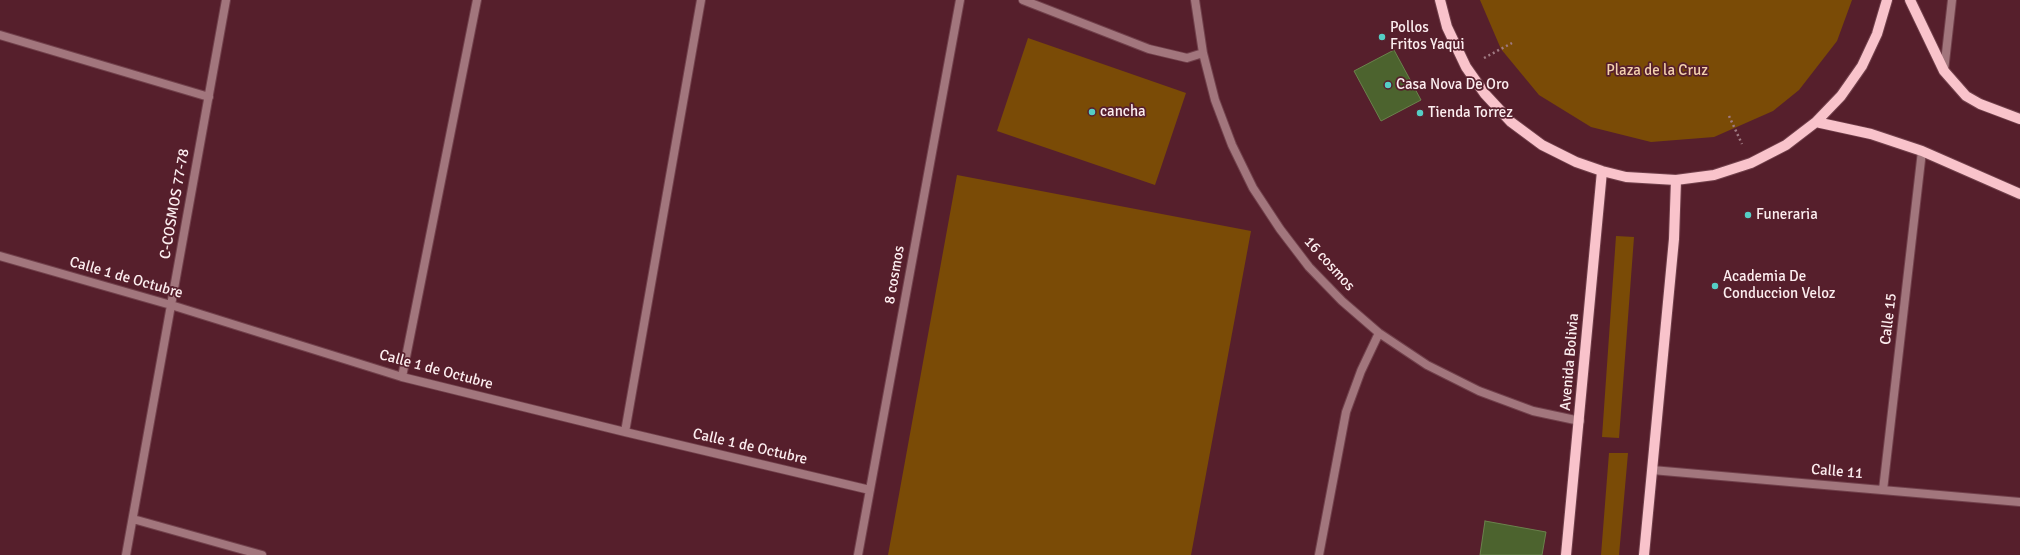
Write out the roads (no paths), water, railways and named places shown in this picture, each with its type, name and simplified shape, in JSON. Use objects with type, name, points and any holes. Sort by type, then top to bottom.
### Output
[{"type":"main road","points":[[1440,0],[1447,27],[1466,68],[1484,94],[1511,122],[1542,145],[1576,162],[1602,172],[1626,177],[1676,180],[1714,175],[1751,163],[1786,145],[1816,122],[1841,96],[1862,66],[1877,34],[1887,0]]},
{"type":"main road","points":[[1910,0],[1944,72],[1966,96],[1980,104],[2020,119]]},
{"type":"main road","points":[[1816,122],[1871,134],[1922,151],[2020,194]]},
{"type":"main road","name":"Avenida Bolivia","points":[[1566,555],[1580,421],[1602,172]]},
{"type":"main road","points":[[1644,555],[1674,239],[1676,180]]},
{"type":"street","name":"C-COSMOS 77-78","points":[[126,555],[226,0]]},
{"type":"street","points":[[402,377],[477,0]]},
{"type":"street","points":[[625,432],[702,0]]},
{"type":"street","name":"8 cosmos","points":[[858,555],[960,0]]},
{"type":"street","points":[[1023,0],[1149,49],[1187,58],[1203,54]]},
{"type":"street","name":"16 cosmos","points":[[1195,0],[1203,54],[1220,113],[1232,145],[1254,188],[1280,229],[1309,267],[1342,301],[1379,333],[1427,365],[1479,392],[1533,411],[1580,421]]},
{"type":"street","points":[[1944,72],[1952,0]]},
{"type":"street","points":[[0,35],[209,97]]},
{"type":"street","name":"Calle 15","points":[[1884,490],[1922,151]]},
{"type":"street","name":"Calle 1 de Octubre","points":[[0,256],[171,305],[402,377],[870,490]]},
{"type":"street","points":[[1319,555],[1346,412],[1361,370],[1379,333]]},
{"type":"street","name":"Calle 11","points":[[1652,470],[2020,502]]},
{"type":"street","points":[[133,519],[262,555]]},
{"type":"place","name":"Pollos Fritos Yaqui","points":[[1382,37]]},
{"type":"place","name":"Casa Nova De Oro","points":[[1388,85]]},
{"type":"place","name":"cancha","points":[[1092,112]]},
{"type":"place","name":"Tienda Torrez","points":[[1420,113]]},
{"type":"place","name":"Funeraria","points":[[1748,215]]},
{"type":"place","name":"Academia De Conduccion Veloz","points":[[1715,286]]},
{"type":"park label","name":"Plaza de la Cruz","points":[[1657,71]]}]
